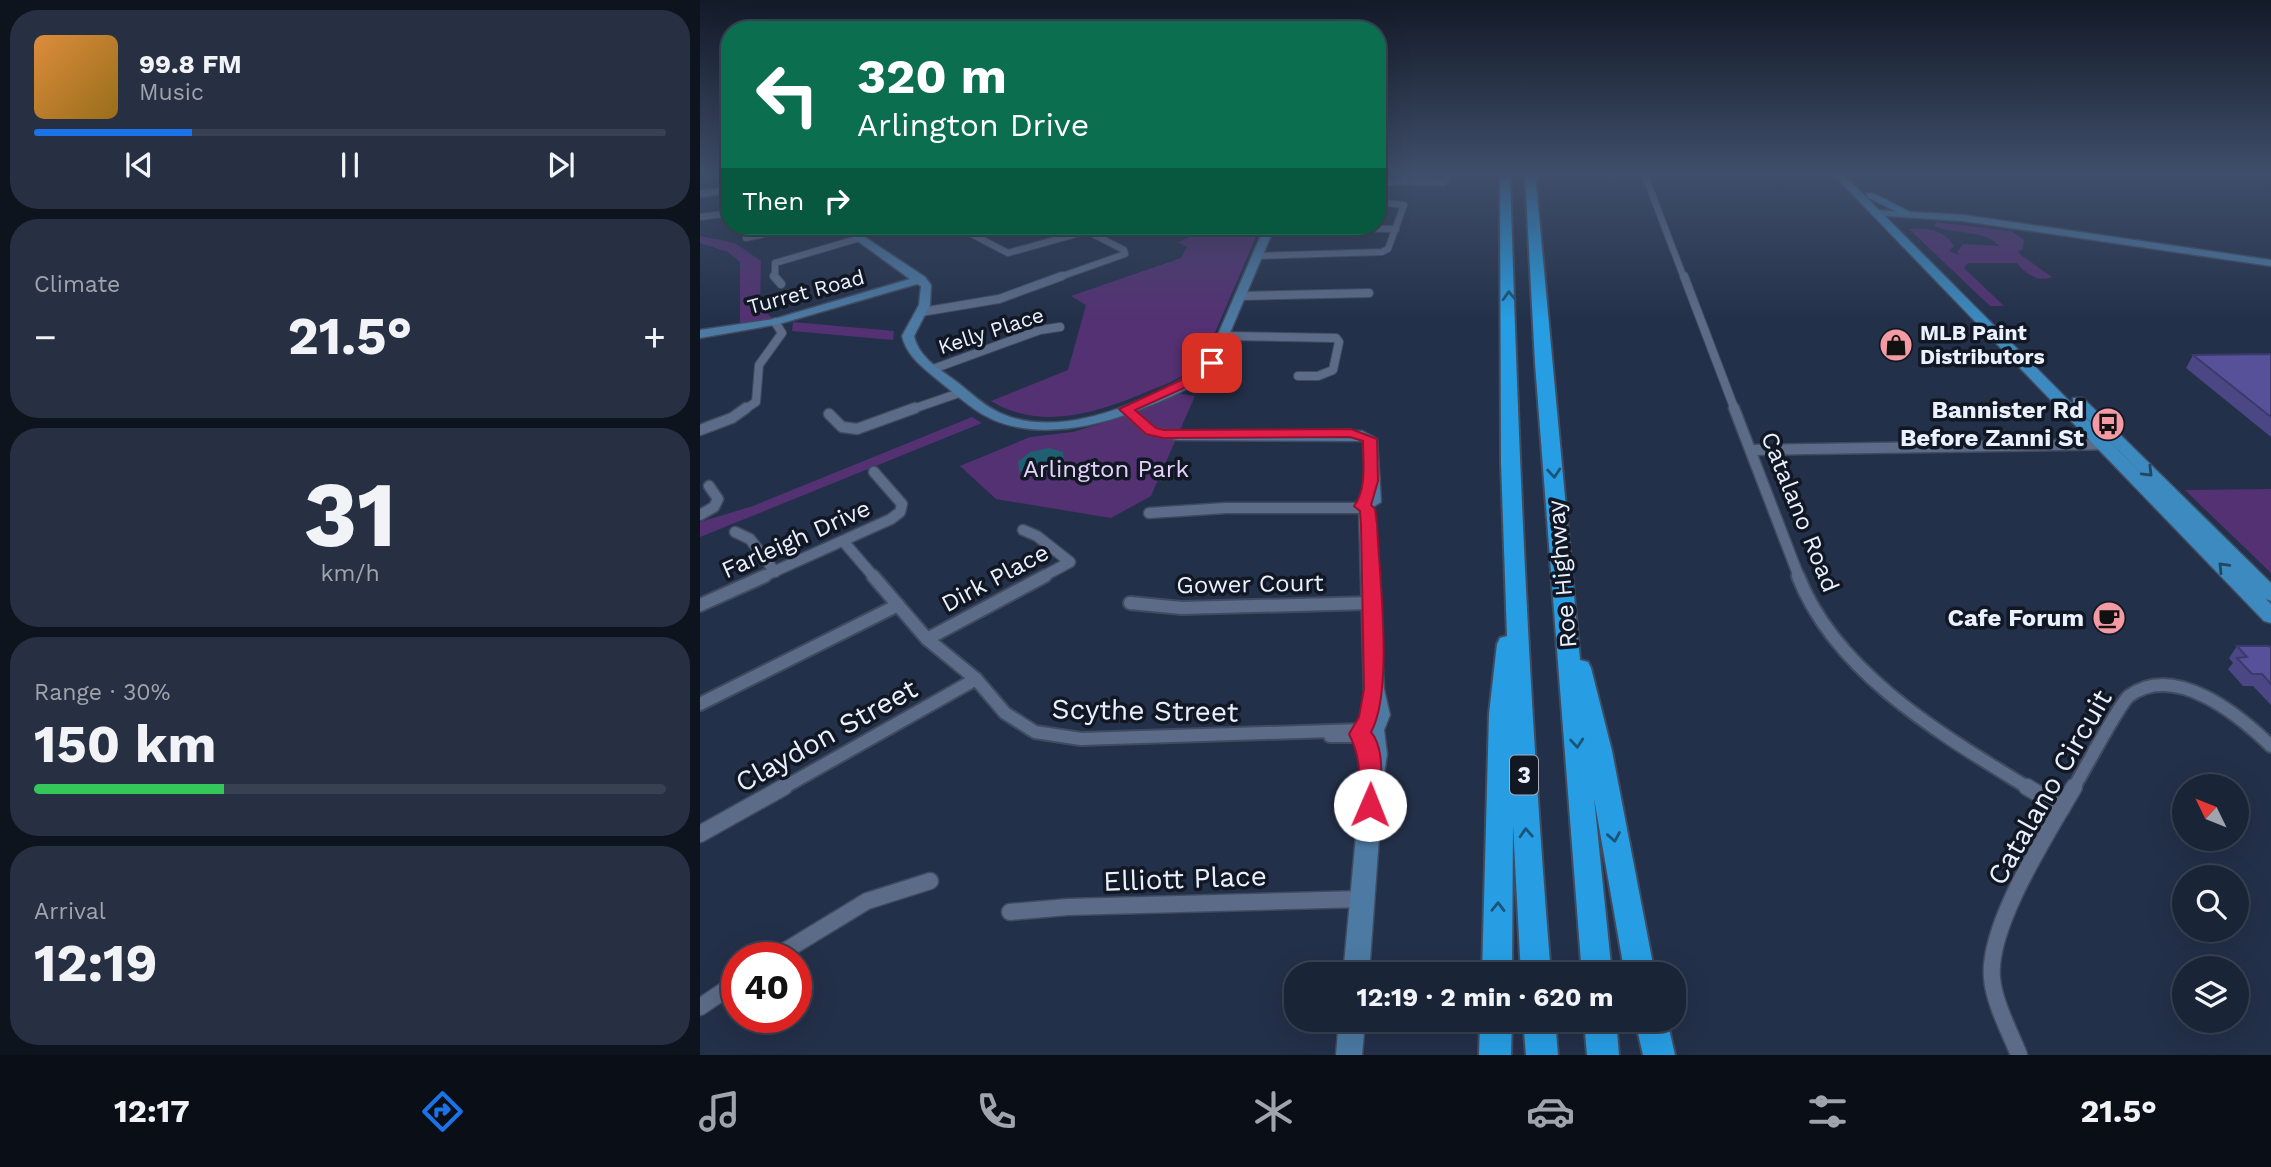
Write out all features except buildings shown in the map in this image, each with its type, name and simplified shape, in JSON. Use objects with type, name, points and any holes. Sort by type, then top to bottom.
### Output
[{"type":"highway","name":"Roe Highway","points":[[1507,222],[1515,575],[1535,962]]},
{"type":"highway","name":"Roe Highway","points":[[1533,222],[1543,363],[1596,962]]},
{"type":"highway","points":[[1497,962],[1501,714],[1515,575]]},
{"type":"highway","points":[[1565,602],[1600,751],[1638,962]]},
{"type":"highway","points":[[1495,1055],[1496,1032]]},
{"type":"highway","points":[[1540,1032],[1542,1055]]},
{"type":"highway","points":[[1602,1032],[1604,1055]]},
{"type":"highway","points":[[1654,1032],[1659,1055]]},
{"type":"main road","points":[[1890,222],[2271,594]]},
{"type":"main road","points":[[1890,222],[2271,616]]},
{"type":"street","points":[[1257,256],[1374,254],[1388,249],[1398,222]]},
{"type":"street","name":"Catalano Road","points":[[1663,222],[1806,596],[1840,644],[1874,678],[1948,736],[2062,808]]},
{"type":"street","points":[[1980,222],[2026,228]]},
{"type":"street","points":[[1981,222],[2271,263]]},
{"type":"street","points":[[1386,229],[1396,229]]},
{"type":"street","points":[[746,238],[760,235]]},
{"type":"street","points":[[856,235],[921,279],[928,295],[909,333],[909,344],[914,353],[986,412],[1022,423],[1067,424],[1126,409],[1203,373],[1212,363],[1266,235]]},
{"type":"street","points":[[973,235],[1008,253],[1073,235]]},
{"type":"street","points":[[921,312],[999,299],[1125,254],[1124,250],[1095,235]]},
{"type":"street","points":[[780,284],[774,277],[775,263],[860,238]]},
{"type":"street","name":"Turret Road","points":[[700,334],[775,322],[921,279]]},
{"type":"street","points":[[1241,296],[1369,293]]},
{"type":"street","points":[[700,430],[732,418],[756,402],[759,365],[782,333],[775,322]]},
{"type":"street","name":"Kelly Place","points":[[933,369],[1040,330],[1060,327]]},
{"type":"street","points":[[1224,336],[1336,338],[1339,342],[1333,370],[1318,376],[1298,376]]},
{"type":"street","points":[[829,414],[842,427],[857,429],[962,392]]},
{"type":"street","points":[[1126,409],[1151,431],[1178,436],[1362,435],[1370,439],[1370,481],[1365,507],[1374,689],[1380,715],[1367,733],[1372,782],[1357,962]]},
{"type":"street","points":[[1752,450],[2120,444]]},
{"type":"street","name":"Farleigh Drive","points":[[700,606],[891,519],[900,512],[902,504],[874,472]]},
{"type":"street","points":[[700,515],[714,506],[718,499],[709,486]]},
{"type":"street","points":[[1149,513],[1365,507]]},
{"type":"street","name":"Dirk Place","points":[[927,639],[1069,562],[1037,536],[1023,530]]},
{"type":"street","points":[[735,532],[750,540],[775,572]]},
{"type":"street","name":"Scythe Street","points":[[843,541],[927,639],[976,680],[1005,713],[1035,732],[1059,738],[1367,733]]},
{"type":"street","name":"Gower Court","points":[[1130,603],[1182,608],[1371,603]]},
{"type":"street","points":[[700,704],[898,605]]},
{"type":"street","name":"Claydon Street","points":[[700,834],[976,680]]},
{"type":"street","name":"Catalano Circuit","points":[[2020,1055],[1992,982],[1992,955],[1999,926],[2062,808],[2127,698],[2140,688],[2174,688],[2203,698],[2241,720],[2271,746]]},
{"type":"street","points":[[799,942],[868,898],[894,887],[930,881]]},
{"type":"street","name":"Elliott Place","points":[[1010,912],[1068,907],[1362,899]]},
{"type":"street","points":[[700,1007],[721,993]]},
{"type":"street","points":[[1349,1055],[1351,1032]]},
{"type":"green space","points":[[1938,222],[2011,231],[2024,240],[2023,249],[2018,252],[2052,277],[2042,279],[2032,276],[2017,263],[1968,263],[1964,268],[2004,306],[1990,306],[1909,229],[1929,229],[1941,233],[1954,246],[1949,251],[1959,255],[1957,252],[1963,244],[1999,246],[1986,237],[1934,226]]},
{"type":"green space","points":[[1194,235],[1257,235],[1205,356],[1193,369],[1171,382],[1127,400],[1068,416],[1029,415],[991,401],[1068,370],[1086,305],[1071,296],[1181,258],[1187,247],[1178,242]]},
{"type":"green space","points":[[700,236],[735,243],[761,261],[760,307],[772,318],[740,325],[740,262],[728,252],[700,243]]},
{"type":"green space","points":[[793,322],[894,331],[893,340],[792,331]]},
{"type":"green space","name":"Arlington Park","points":[[1176,393],[1195,396],[1151,496],[1111,518],[996,499],[960,466],[1030,437],[1073,432],[1113,420]]},
{"type":"green space","points":[[972,417],[982,423],[700,537],[700,522],[753,506]]},
{"type":"green space","points":[[2271,489],[2271,573],[2185,490]]},
{"type":"water","points":[[1049,448],[1063,452],[1064,461],[1043,473],[1019,471],[1018,462],[1030,452]]},
{"type":"place","name":"MLB Paint Distributors","points":[[1896,345]]},
{"type":"place","name":"Bannister Rd Before Zanni St","points":[[2108,424]]},
{"type":"place","name":"Cafe Forum","points":[[2109,618]]},
{"type":"route","points":[[1212,363],[1189,382],[1126,409],[1151,431],[1178,436],[1351,433],[1370,439],[1370,481],[1366,501],[1361,506],[1367,509],[1369,524],[1374,689],[1365,727],[1359,734],[1366,740],[1370,760],[1370,805]]}]
